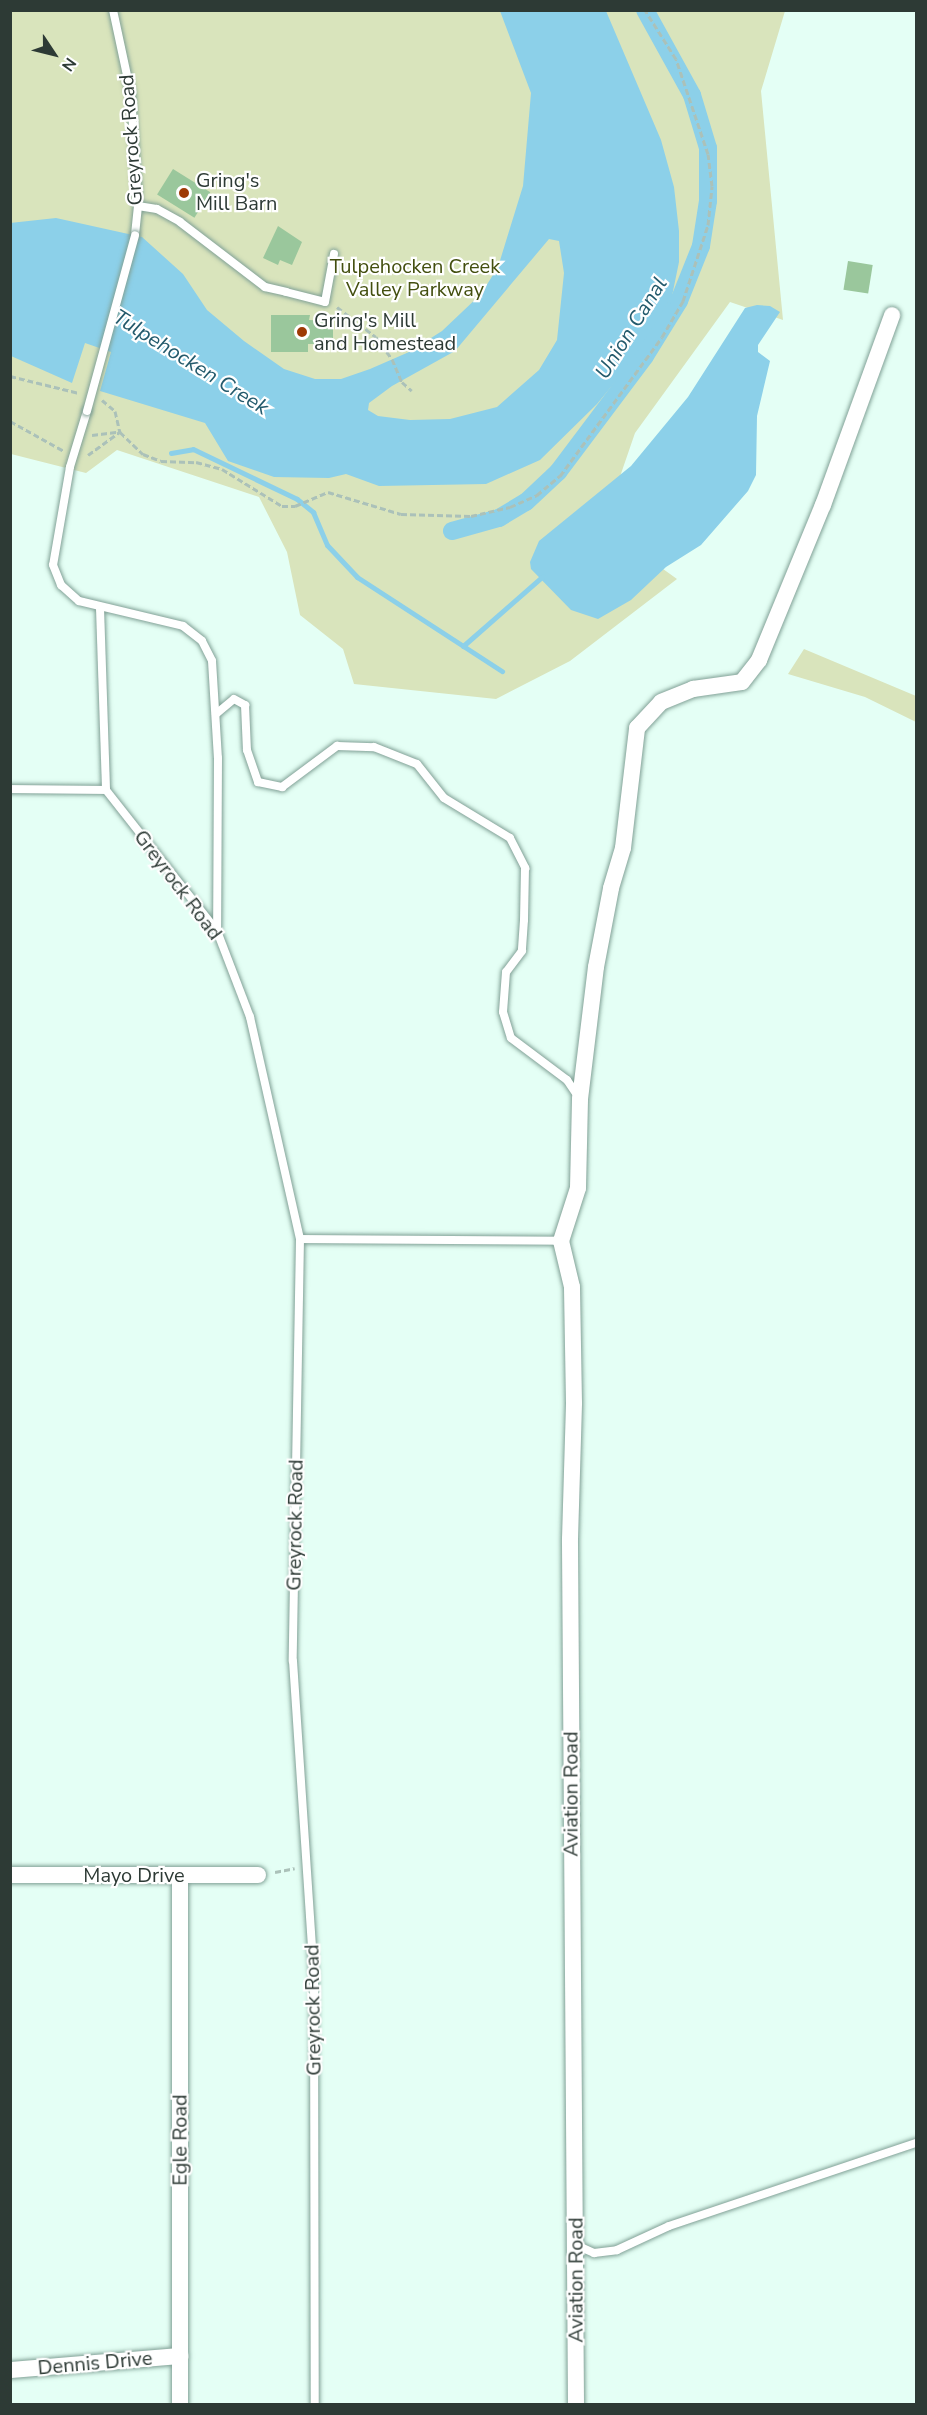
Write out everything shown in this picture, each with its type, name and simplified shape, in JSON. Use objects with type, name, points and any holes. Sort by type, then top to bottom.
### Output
[{"type":"street","points":[[561,1242],[578,1188],[580,1099],[596,967],[633,786],[637,728],[661,702],[693,689],[742,682],[759,660],[816,525],[892,315]]},
{"type":"street","name":"Aviation Road","points":[[561,1242],[572,1287],[574,1368],[570,1539],[576,2404]]},
{"type":"street","name":"Mayo Drive","points":[[10,1875],[258,1875]]},
{"type":"street","name":"Egle Road","points":[[180,1875],[180,2404]]},
{"type":"street","name":"Dennis Drive","points":[[10,2370],[180,2356]]},
{"type":"lane","name":"Greyrock Road","points":[[113,10],[131,94],[138,206],[135,235],[75,455],[53,565],[61,585],[79,601],[100,608],[183,626],[202,641],[212,661],[216,714],[217,931]]},
{"type":"lane","points":[[138,206],[157,209],[180,222],[265,287],[325,302],[334,254]]},
{"type":"lane","points":[[10,789],[106,790],[100,608]]},
{"type":"lane","points":[[216,714],[234,699],[245,705],[247,750],[258,782],[282,787],[337,746],[374,747],[417,764],[444,798],[510,838],[525,868],[524,920],[522,951],[506,972],[503,1012],[511,1038],[553,1067],[580,1099]]},
{"type":"lane","name":"Greyrock Road","points":[[106,790],[217,931],[250,1017],[300,1239],[293,1661],[314,1974],[315,2404]]},
{"type":"lane","points":[[300,1239],[561,1242]]},
{"type":"lane","points":[[576,2245],[594,2253],[617,2250],[669,2226],[916,2143]]},
{"type":"path","points":[[98,398],[115,411],[120,432],[142,454],[161,461],[196,462],[222,469],[282,506],[295,506],[328,492],[401,514],[471,516],[510,507],[537,495],[560,476],[662,337],[683,301],[708,225],[712,186],[708,154],[676,59],[645,10]]},
{"type":"path","points":[[325,302],[358,319],[392,359],[402,382],[412,391]]},
{"type":"path","points":[[10,376],[85,394]]},
{"type":"path","points":[[10,421],[54,448],[75,455],[88,455],[120,432]]},
{"type":"path","points":[[90,431],[90,435],[120,432]]},
{"type":"path","points":[[258,1875],[307,1866]]},
{"type":"green space","name":"Tulpehocken Creek Valley Parkway","points":[[10,11],[785,11],[761,91],[783,320],[730,302],[635,433],[603,526],[677,579],[570,661],[496,699],[354,684],[343,649],[300,615],[287,552],[259,497],[117,450],[86,473],[11,454]]},
{"type":"green space","points":[[804,649],[916,696],[916,722],[865,697],[788,674]]},
{"type":"water","name":"Tulpehocken Creek","points":[[500,11],[606,11],[661,140],[674,187],[679,231],[679,262],[672,296],[634,359],[597,404],[540,460],[486,484],[379,486],[346,474],[329,478],[274,477],[228,461],[205,423],[100,391],[111,352],[85,343],[72,383],[11,356],[10,223],[56,218],[142,237],[183,274],[207,310],[244,341],[284,369],[315,379],[341,379],[409,352],[442,331],[481,294],[498,267],[523,186],[531,93]],"holes":[[[549,239],[559,241],[564,273],[557,340],[539,370],[497,407],[450,419],[410,420],[378,416],[368,410],[369,403],[392,386],[455,351]]]},
{"type":"water","points":[[757,305],[770,306],[780,312],[758,345],[758,352],[770,361],[757,416],[756,475],[748,491],[701,545],[666,567],[631,600],[598,619],[571,610],[531,569],[530,562],[539,541],[631,466],[688,397],[745,308]]},
{"type":"building","name":"Gring's Mill Barn","points":[[173,169],[210,192],[194,218],[157,194]]},
{"type":"building","points":[[278,226],[302,242],[292,265],[280,260],[278,265],[263,258]]},
{"type":"building","points":[[848,261],[873,265],[868,294],[843,290]]},
{"type":"building","name":"Gring's Mill and Homestead","points":[[271,315],[310,315],[309,320],[333,321],[333,344],[308,344],[308,352],[271,352]]},
{"type":"waterway","name":"Union Canal","points":[[452,531],[499,518],[526,502],[558,472],[645,356],[679,301],[701,246],[708,201],[708,148],[692,95],[645,10]]},
{"type":"waterway","points":[[171,453],[193,449],[297,499],[313,512],[327,545],[357,577],[502,671]]},
{"type":"waterway","points":[[463,646],[543,576]]},
{"type":"place","name":"Gring's Mill Barn","points":[[184,193]]},
{"type":"place","name":"Gring's Mill and Homestead","points":[[302,332]]}]
